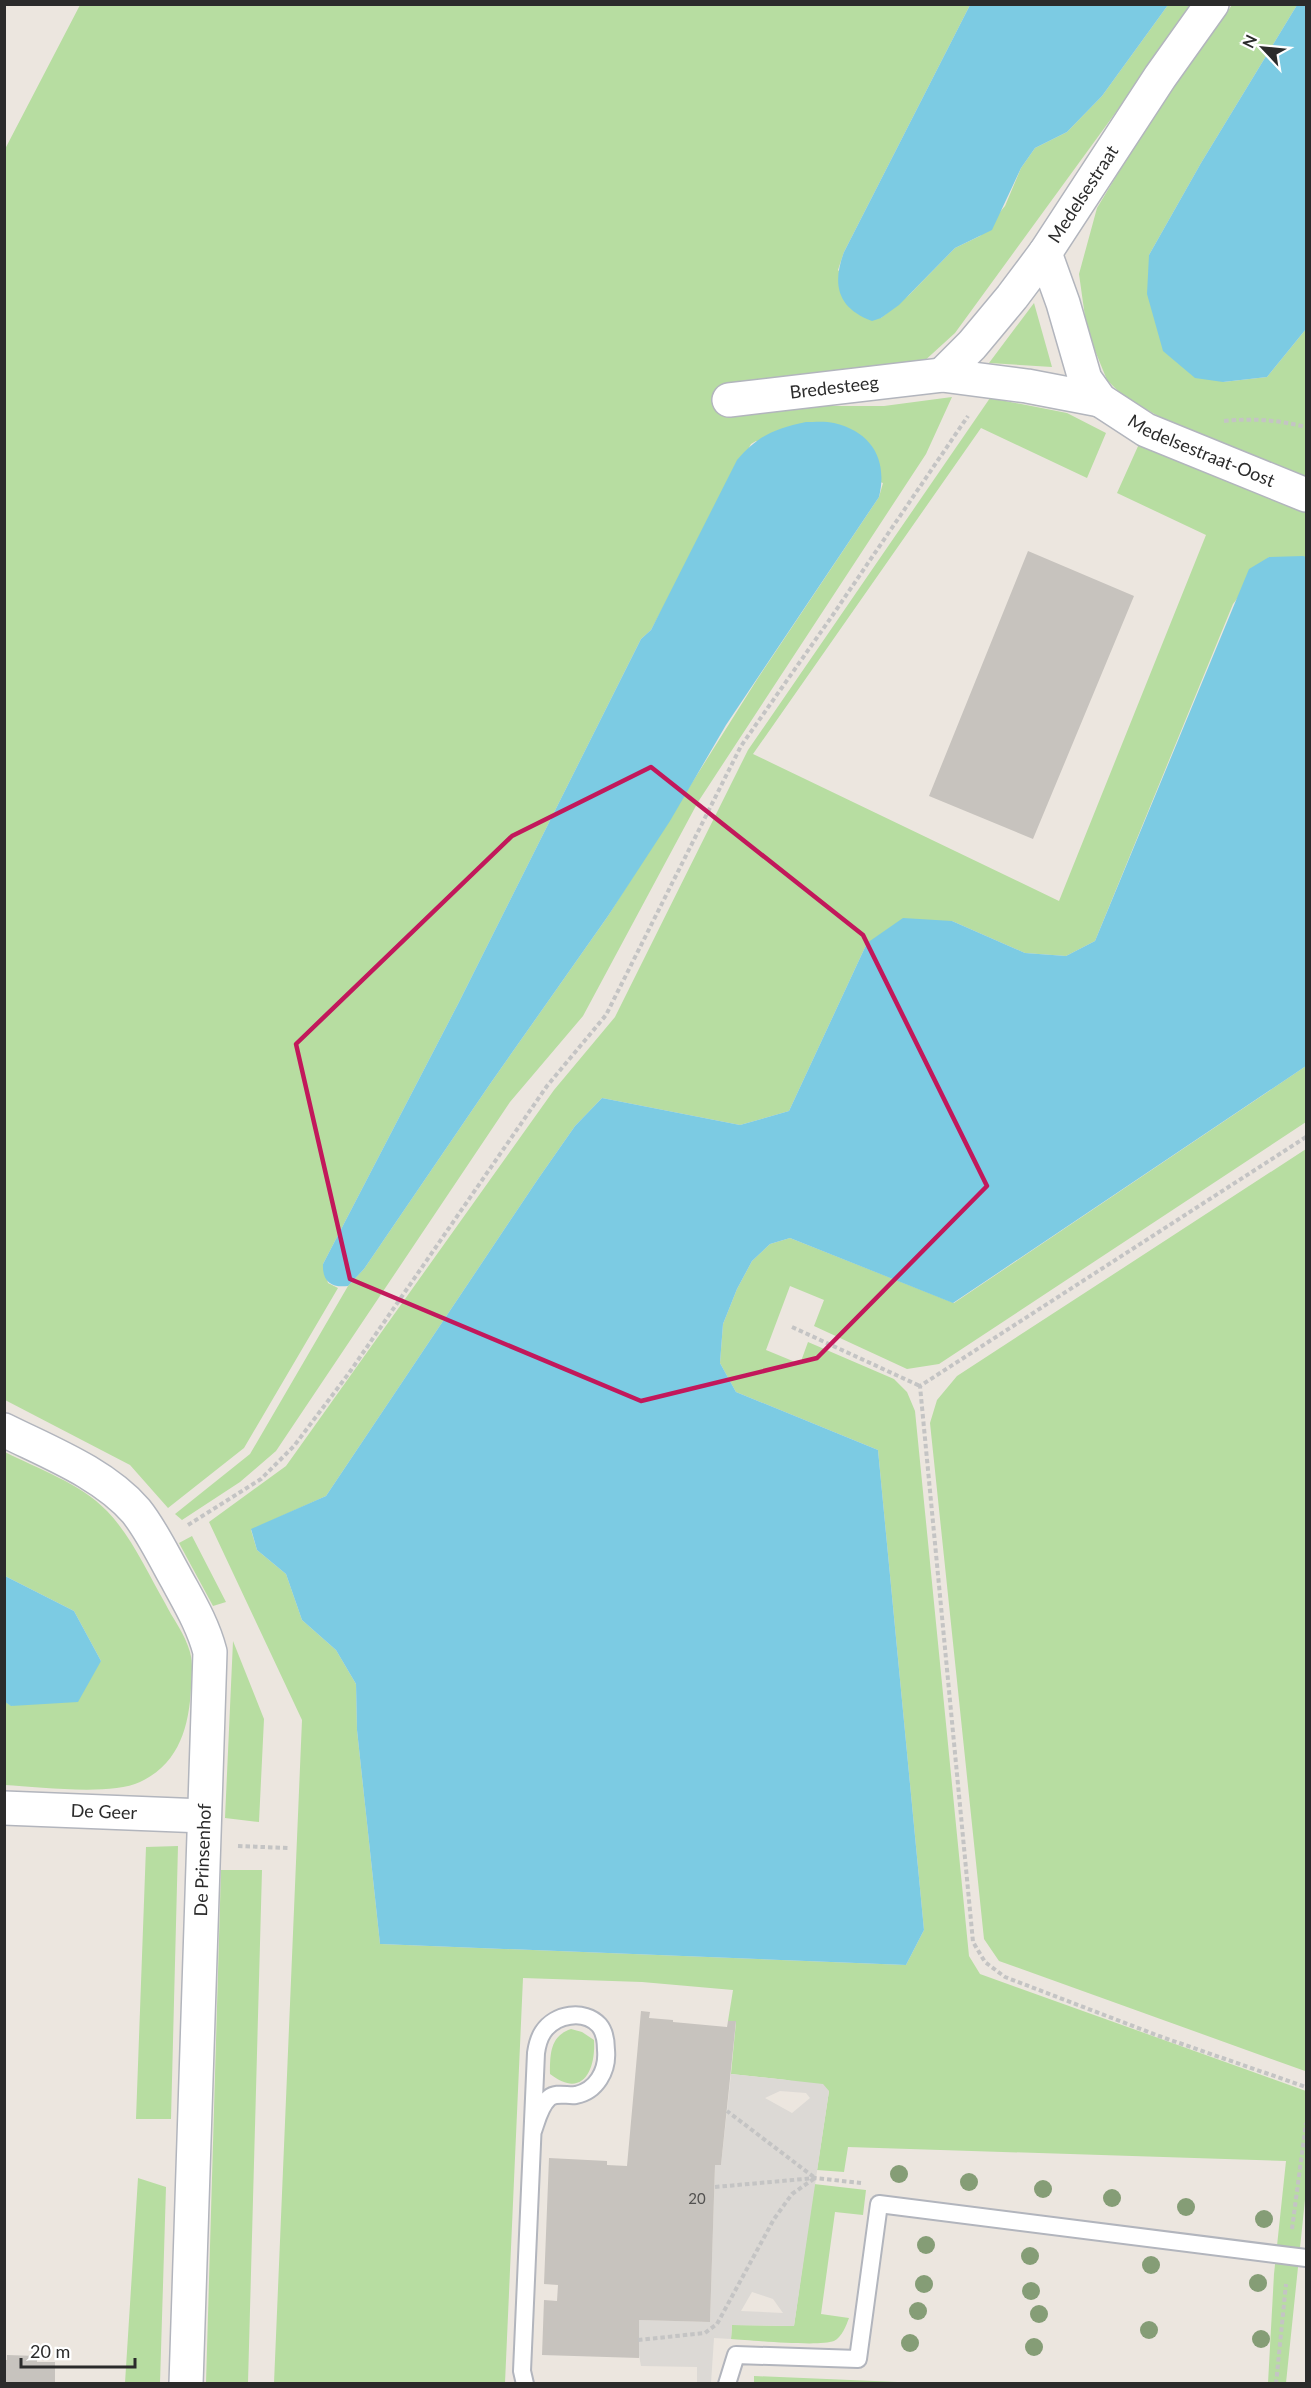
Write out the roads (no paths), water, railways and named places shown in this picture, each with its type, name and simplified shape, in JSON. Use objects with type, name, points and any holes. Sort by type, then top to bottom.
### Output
[{"type":"street","name":"Medelsestraat","points":[[942,375],[972,345],[1045,254],[1160,77],[1212,4]]},
{"type":"street","name":"Medelsestraat-Oost","points":[[1045,254],[1086,378],[1100,400]]},
{"type":"street","name":"Medelsestraat-Oost","points":[[942,375],[1100,400],[1146,430],[1306,495]]},
{"type":"street","name":"Bredesteeg","points":[[729,400],[942,375]]},
{"type":"street","name":"De Prinsenhof","points":[[4,1430],[79,1468],[120,1496],[148,1527],[200,1624],[210,1652],[186,2384]]},
{"type":"street","name":"De Geer","points":[[4,1808],[204,1830]]},
{"type":"lane","points":[[525,2384],[522,2372],[532,2131],[536,2053],[539,2039],[552,2022],[579,2015],[593,2019],[602,2029],[607,2055],[598,2083],[581,2093],[554,2095],[548,2099],[532,2131]]},
{"type":"lane","points":[[727,2384],[736,2355],[858,2359],[879,2204],[1306,2258]]},
{"type":"water","points":[[970,5],[1168,5],[1102,96],[1067,132],[1035,148],[1021,168],[992,230],[955,248],[899,305],[881,318],[872,321],[851,309],[840,294],[838,274],[840,264],[844,252]]},
{"type":"water","points":[[1297,5],[1306,5],[1306,329],[1267,377],[1223,382],[1195,378],[1163,351],[1147,294],[1149,255],[1201,163]]},
{"type":"water","points":[[806,422],[834,423],[847,427],[867,441],[879,460],[881,484],[879,497],[726,725],[670,821],[608,916],[364,1269],[348,1286],[329,1283],[324,1275],[323,1264],[458,1004],[641,639],[651,630],[737,460],[753,444],[768,434]]},
{"type":"water","points":[[1269,557],[1306,557],[1306,1066],[953,1303],[790,1238],[770,1244],[752,1261],[737,1289],[723,1324],[720,1363],[736,1392],[878,1450],[924,1930],[906,1965],[380,1944],[357,1730],[356,1684],[336,1650],[302,1620],[286,1574],[257,1550],[251,1529],[326,1496],[538,1179],[575,1126],[602,1098],[740,1125],[789,1111],[867,943],[903,918],[952,921],[1025,953],[1066,956],[1095,941],[1249,569]]},
{"type":"water","points":[[5,1576],[74,1611],[101,1661],[78,1702],[11,1706],[5,1702]]}]
